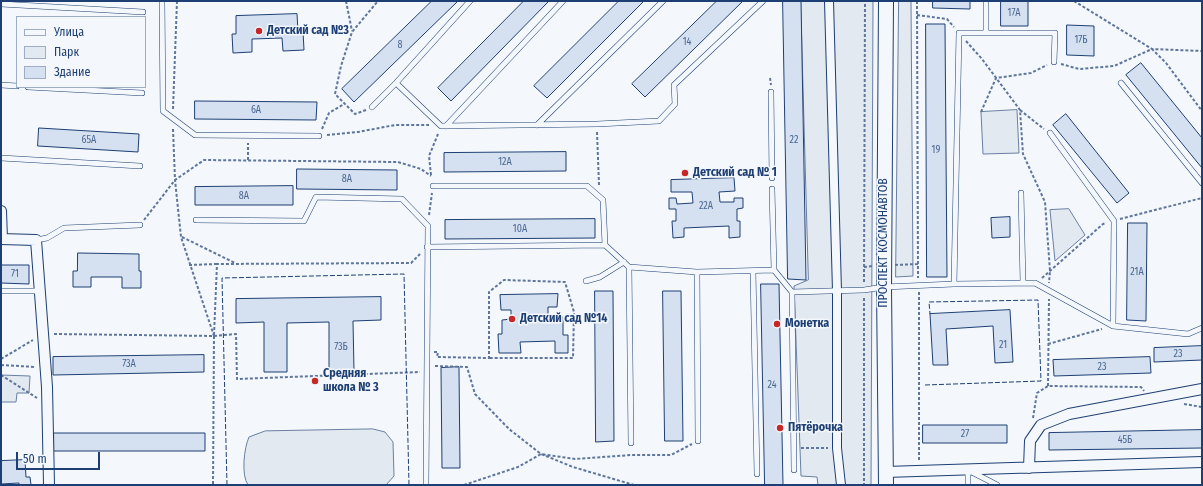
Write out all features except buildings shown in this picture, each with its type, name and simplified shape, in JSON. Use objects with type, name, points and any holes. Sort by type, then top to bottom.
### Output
[{"type":"main road","name":"ПРОСПЕКТ КОСМОНАВТОВ","points":[[885,479],[884,287],[886,1]]},
{"type":"street","points":[[830,1],[837,290],[837,448],[841,485]]},
{"type":"street","points":[[1,211],[2,239],[36,240],[46,367],[49,485]]},
{"type":"street","points":[[1029,468],[1030,441],[1041,425],[1069,414],[1202,388]]},
{"type":"street","points":[[885,479],[919,472],[1202,462]]},
{"type":"lane","points":[[162,1],[163,111],[195,135],[319,136]]},
{"type":"lane","points":[[372,107],[396,83],[470,1]]},
{"type":"lane","points":[[444,126],[562,1]]},
{"type":"lane","points":[[537,125],[663,1]]},
{"type":"lane","points":[[396,83],[444,126],[597,124],[659,121],[675,104],[674,85],[763,1]]},
{"type":"lane","points":[[986,1],[986,33]]},
{"type":"lane","points":[[1,4],[143,12]]},
{"type":"lane","points":[[954,284],[959,33],[1055,33],[1054,62]]},
{"type":"lane","points":[[1121,83],[1202,183]]},
{"type":"lane","points":[[1,86],[16,86]]},
{"type":"lane","points":[[44,88],[142,94]]},
{"type":"lane","points":[[771,92],[772,178]]},
{"type":"lane","points":[[1050,133],[1114,221],[1113,326]]},
{"type":"lane","points":[[1,158],[140,166]]},
{"type":"lane","points":[[433,186],[587,186],[603,200],[605,245]]},
{"type":"lane","points":[[772,189],[774,270],[792,292],[794,470]]},
{"type":"lane","points":[[1021,193],[1024,283]]},
{"type":"lane","points":[[196,220],[304,221],[316,198],[402,199],[428,226],[426,485]]},
{"type":"lane","points":[[36,240],[47,238],[64,228],[140,225]]},
{"type":"lane","points":[[427,247],[605,245],[629,267],[697,272],[774,270]]},
{"type":"lane","points":[[586,281],[600,277],[624,262]]},
{"type":"lane","points":[[629,267],[631,443]]},
{"type":"lane","points":[[753,271],[757,474]]},
{"type":"lane","points":[[697,272],[698,441]]},
{"type":"lane","points":[[792,292],[864,290],[918,285],[1024,283],[1035,284],[1113,326],[1188,334],[1202,328]]},
{"type":"lane","points":[[1,290],[40,291]]},
{"type":"lane","points":[[968,485],[968,470],[997,485]]},
{"type":"path","points":[[177,1],[173,118],[175,180],[181,237],[189,265],[214,336]]},
{"type":"path","points":[[346,1],[352,32]]},
{"type":"path","points":[[372,107],[356,114],[335,94],[340,66],[352,32],[378,1]]},
{"type":"path","points":[[864,485],[865,1]]},
{"type":"path","points":[[917,1],[919,472]]},
{"type":"path","points":[[1074,1],[1152,49],[1166,63],[1202,111]]},
{"type":"path","points":[[917,15],[947,19],[982,59],[1020,110],[1050,133]]},
{"type":"path","points":[[996,78],[1031,73],[1054,62],[1079,69],[1114,66],[1152,49],[1202,51]]},
{"type":"path","points":[[981,112],[996,78]]},
{"type":"path","points":[[319,136],[330,113],[345,103]]},
{"type":"path","points":[[1020,110],[1022,154],[1045,202],[1050,271]]},
{"type":"path","points":[[597,124],[598,182],[603,200]]},
{"type":"path","points":[[319,136],[358,132],[395,125],[444,126],[429,156],[433,186],[428,226]]},
{"type":"path","points":[[248,136],[248,160]]},
{"type":"path","points":[[140,225],[175,180],[204,160],[398,162],[421,169],[432,176]]},
{"type":"path","points":[[181,237],[236,264]]},
{"type":"path","points":[[189,265],[411,263],[427,247]]},
{"type":"path","points":[[213,485],[214,336],[217,264]]},
{"type":"path","points":[[438,352],[437,356],[488,358],[573,358],[574,312],[565,282],[504,280],[489,292],[488,358]]},
{"type":"path","points":[[1048,316],[1048,386]]},
{"type":"path","points":[[1048,344],[1113,326]]},
{"type":"path","points":[[1,359],[43,334],[214,336],[236,334],[238,379],[426,372],[435,366],[467,367],[475,394],[509,429],[541,454],[573,466],[634,485]]},
{"type":"path","points":[[1,366],[46,367]]},
{"type":"path","points":[[1,375],[48,405]]},
{"type":"path","points":[[464,485],[518,467],[541,454],[575,459],[631,455],[671,455],[698,441]]},
{"type":"path","points":[[802,448],[837,448]]},
{"type":"green space","points":[[801,1],[873,1],[871,485],[818,485],[817,477],[801,476],[794,286],[808,280]]},
{"type":"green space","points":[[899,1],[911,1],[913,276],[896,277]]},
{"type":"green space","points":[[1017,110],[1019,153],[983,154],[981,112]]},
{"type":"green space","points":[[1069,209],[1085,235],[1055,261],[1050,210]]},
{"type":"green space","points":[[1,375],[30,376],[29,393],[17,393],[16,402],[1,402]]},
{"type":"green space","points":[[373,429],[385,432],[393,442],[394,476],[386,485],[248,485],[246,481],[244,475],[244,461],[249,437],[265,431]]},
{"type":"fence","points":[[227,485],[222,278],[404,274],[409,485]]},
{"type":"fence","points":[[925,385],[1041,381],[1038,300],[929,302],[930,314]]},
{"type":"place","name":"Детский сад №3","points":[[259,31]]},
{"type":"place","name":"Детский сад № 1","points":[[685,173]]},
{"type":"place","name":"Детский сад №14","points":[[512,319]]},
{"type":"place","name":"Монетка","points":[[777,324]]},
{"type":"place","name":"Средняя школа № 3","points":[[315,381]]},
{"type":"place","name":"Пятёрочка","points":[[780,428]]}]
